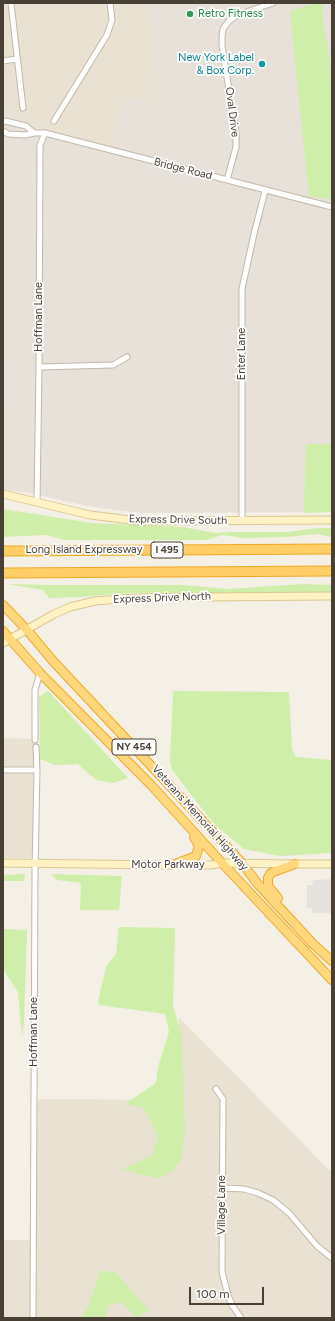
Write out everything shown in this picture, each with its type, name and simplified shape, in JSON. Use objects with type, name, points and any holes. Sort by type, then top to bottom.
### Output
[{"type":"highway","name":"Long Island Expressway","points":[[3,551],[332,548]]},
{"type":"highway","name":"Long Island Expressway","points":[[3,573],[332,571]]},
{"type":"highway","name":"Veterans Memorial Highway","points":[[3,604],[53,661],[242,863],[257,883],[313,944],[332,961]]},
{"type":"highway","name":"Veterans Memorial Highway","points":[[3,631],[7,641],[40,672],[152,786],[332,980]]},
{"type":"highway","points":[[170,805],[199,846],[196,856],[173,865]]},
{"type":"highway","points":[[295,864],[273,872],[268,878],[267,884],[285,906],[299,928]]},
{"type":"main road","name":"Express Drive South","points":[[3,494],[90,515],[139,521],[332,520]]},
{"type":"main road","name":"Express Drive North","points":[[7,641],[54,614],[70,607],[95,601],[134,598],[332,596]]},
{"type":"main road","name":"Motor Parkway","points":[[3,863],[173,865],[211,865],[222,863],[332,864]]},
{"type":"street","points":[[11,3],[23,108]]},
{"type":"street","points":[[54,121],[107,35],[112,20],[110,3]]},
{"type":"street","name":"Oval Drive","points":[[227,180],[236,147],[236,133],[222,46],[223,29],[228,22],[237,15],[273,3]]},
{"type":"street","points":[[3,61],[17,59]]},
{"type":"street","name":"Bridge Road","points":[[3,122],[5,121],[26,126],[34,133]]},
{"type":"street","name":"Bridge Road","points":[[3,131],[8,134],[25,135],[45,133],[265,191],[332,207]]},
{"type":"street","name":"Hoffman Lane","points":[[37,502],[40,145],[45,133]]},
{"type":"street","name":"Enter Lane","points":[[242,521],[242,289],[265,191]]},
{"type":"street","points":[[39,367],[113,365],[127,357]]},
{"type":"street","points":[[35,740],[35,690],[40,672]]},
{"type":"street","name":"Hoffman Lane","points":[[33,1318],[36,747]]},
{"type":"street","points":[[3,770],[37,770]]},
{"type":"street","name":"Village Lane","points":[[216,1089],[223,1099],[222,1272],[232,1305],[241,1318]]},
{"type":"street","points":[[222,1188],[244,1189],[258,1193],[273,1200],[289,1213],[317,1246],[332,1258]]},
{"type":"shaded area","points":[[3,3],[150,3],[161,110],[139,98],[117,116],[113,150],[47,132],[3,110]]},
{"type":"shaded area","points":[[150,3],[332,3],[332,512],[141,513],[87,506],[24,492],[3,490],[3,110],[47,132],[112,150],[117,116],[126,100],[139,98],[161,110]]},
{"type":"shaded area","points":[[3,361],[13,361],[13,407],[3,407]]},
{"type":"shaded area","points":[[3,738],[34,739],[34,858],[3,858]]},
{"type":"shaded area","points":[[332,879],[332,913],[312,913],[312,908],[307,908],[307,885],[312,885],[313,880]]},
{"type":"shaded area","points":[[179,1017],[332,1173],[332,1318],[3,1318],[3,1240],[33,1240],[36,1101],[42,1099],[174,1100],[176,1096]]},
{"type":"green space","points":[[316,3],[322,3],[323,20],[329,54],[332,98],[332,198],[329,199],[309,196],[290,11]]},
{"type":"green space","points":[[306,444],[332,444],[332,512],[304,513]]},
{"type":"green space","points":[[3,509],[92,523],[182,527],[215,533],[289,532],[317,528],[332,528],[332,537],[317,534],[286,537],[244,538],[222,535],[207,540],[65,540],[46,535],[3,537]]},
{"type":"green space","points":[[7,584],[182,585],[227,589],[304,584],[332,585],[332,593],[130,593],[49,598],[43,590]]},
{"type":"green space","points":[[48,691],[128,778],[114,783],[97,780],[78,764],[55,765],[40,759],[39,697]]},
{"type":"green space","points":[[173,691],[289,692],[292,749],[296,757],[332,760],[332,853],[280,856],[244,849],[214,824],[172,770],[170,761]]},
{"type":"green space","points":[[25,874],[24,881],[3,881],[3,875]]},
{"type":"green space","points":[[51,874],[122,876],[119,910],[80,910],[81,883],[57,880]]},
{"type":"green space","points":[[119,927],[175,928],[173,1006],[182,1036],[185,1130],[182,1158],[174,1170],[159,1178],[122,1169],[152,1156],[158,1137],[144,1108],[125,1104],[156,1083],[158,1067],[169,1032],[165,1014],[99,1005],[98,1001],[106,967],[116,954]]},
{"type":"green space","points":[[3,929],[27,930],[24,1022],[22,1037],[18,992],[3,969]]},
{"type":"green space","points":[[101,1270],[116,1273],[149,1310],[137,1317],[121,1302],[109,1305],[105,1318],[80,1318],[87,1309]]},
{"type":"place","name":"Retro Fitness","points":[[190,14]]},
{"type":"place","name":"New York Label & Box Corp.","points":[[262,64]]}]
